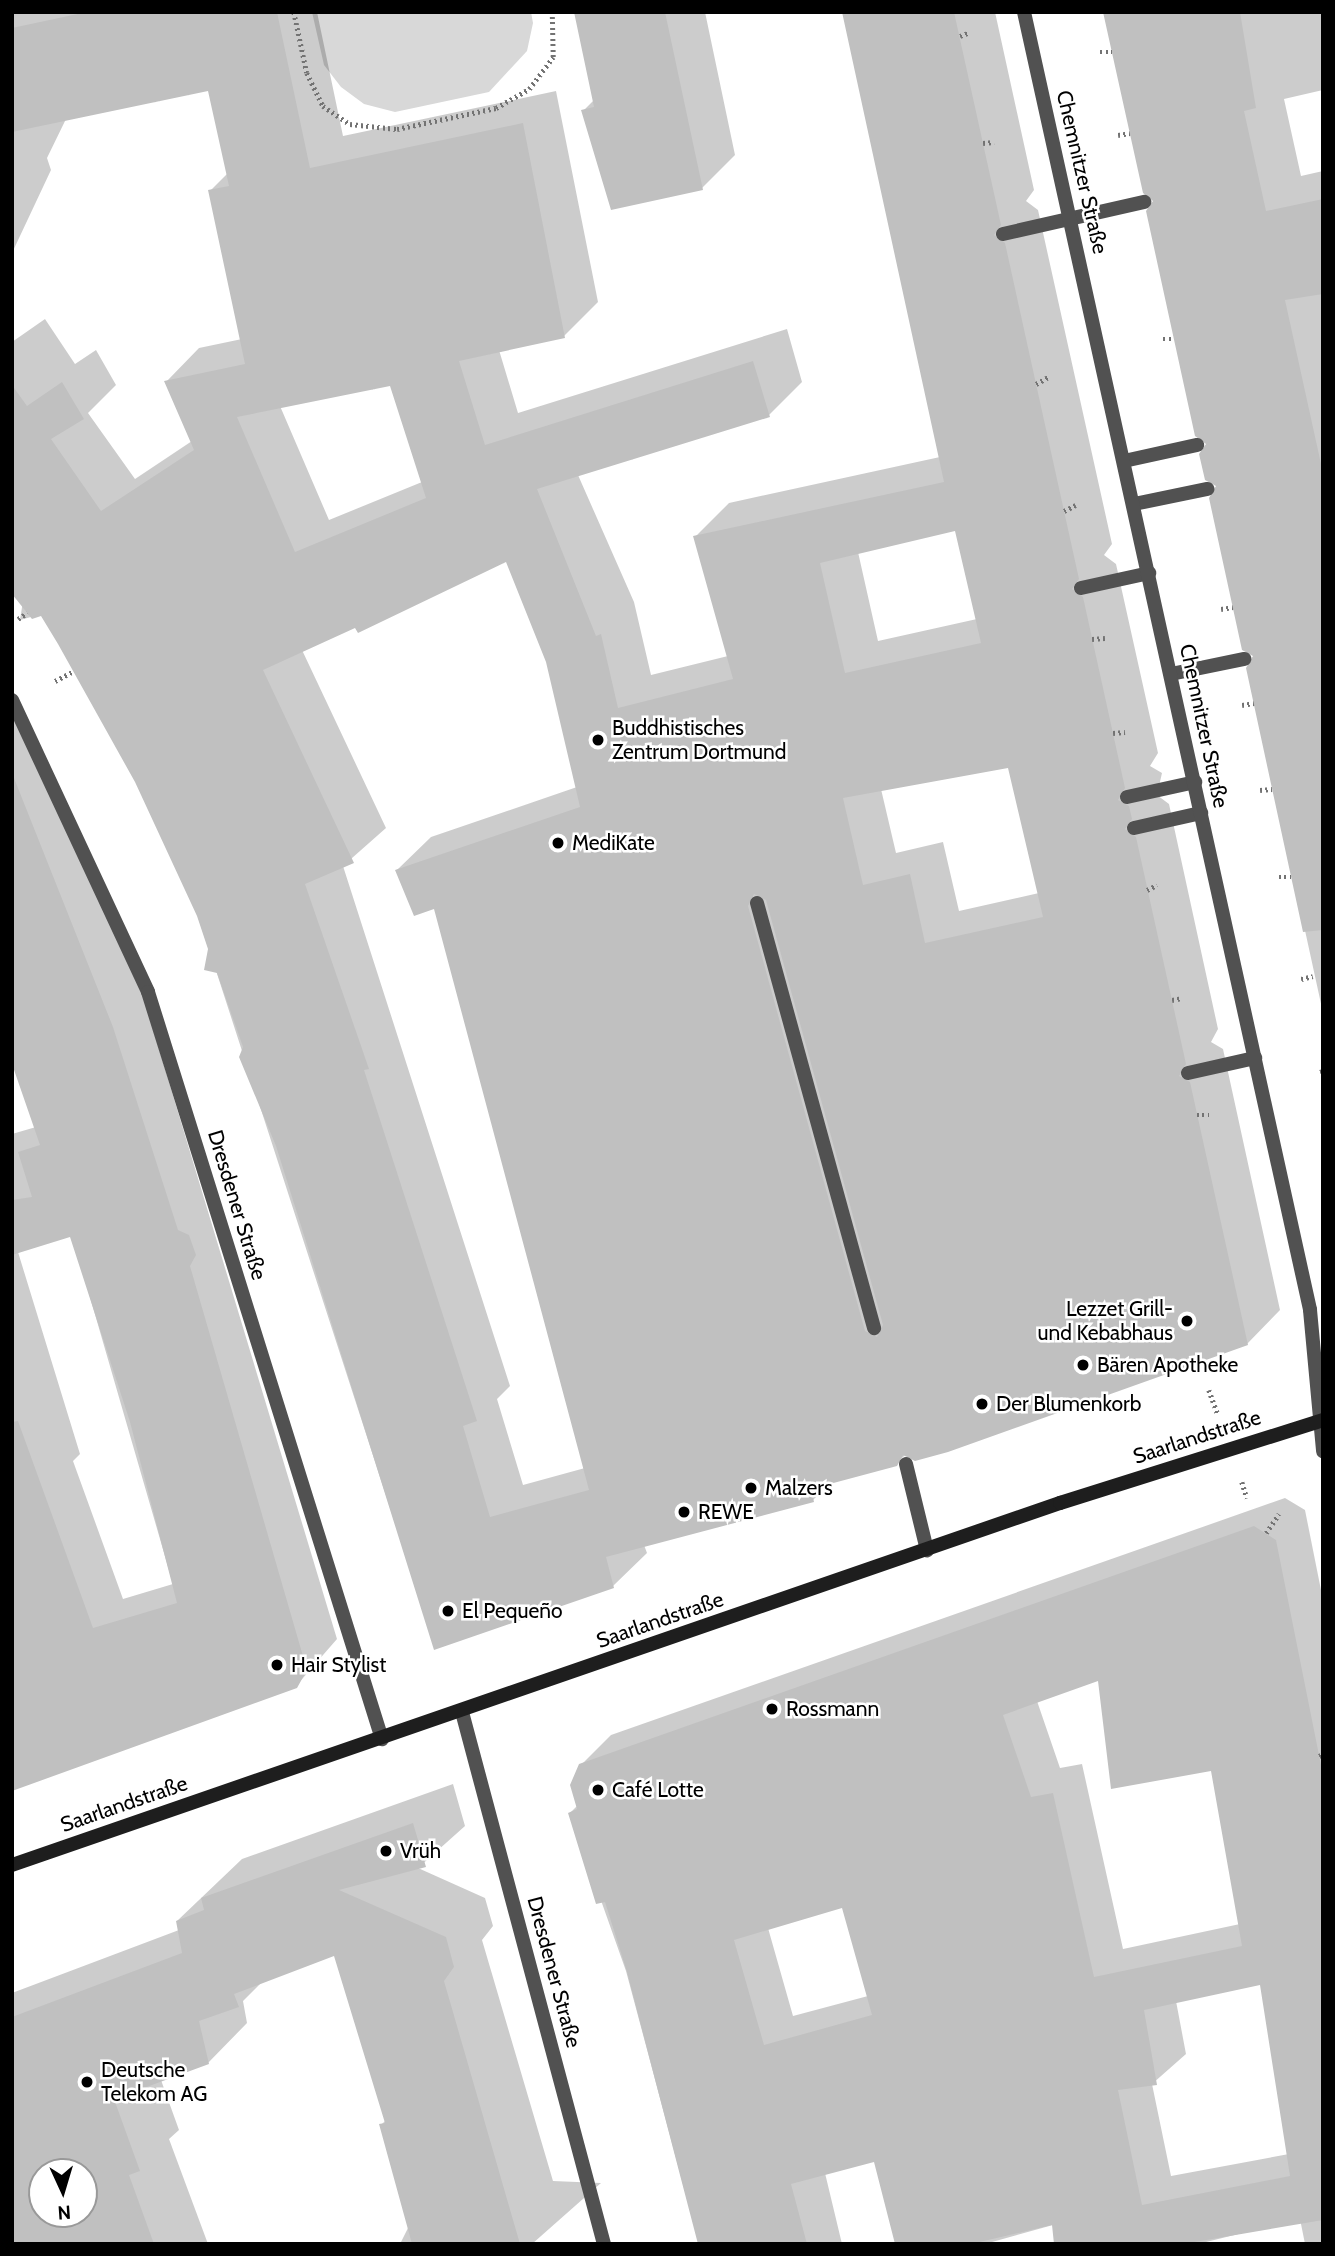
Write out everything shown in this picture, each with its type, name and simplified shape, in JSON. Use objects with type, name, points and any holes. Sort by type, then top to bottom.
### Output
[{"type":"street","name":"Chemnitzer Straße","points":[[1024,12],[1310,1310],[1323,1451]]},
{"type":"street","points":[[1003,234],[1144,202]]},
{"type":"street","points":[[1124,461],[1197,444]]},
{"type":"street","points":[[1134,504],[1207,489]]},
{"type":"street","points":[[1081,588],[1149,573]]},
{"type":"street","points":[[1171,674],[1244,659]]},
{"type":"street","name":"Dresdener Straße","points":[[12,700],[148,992],[382,1738]]},
{"type":"street","points":[[1127,797],[1195,782]]},
{"type":"street","points":[[1134,828],[1201,813]]},
{"type":"street","points":[[757,903],[874,1328]]},
{"type":"street","points":[[1188,1073],[1255,1058]]},
{"type":"street","name":"Saarlandstraße","points":[[12,1865],[927,1550],[1321,1420]]},
{"type":"street","points":[[906,1464],[927,1550]]},
{"type":"street","name":"Dresdener Straße","points":[[462,1712],[604,2244]]},
{"type":"path","points":[[293,12],[307,73],[323,106],[350,124],[397,129],[496,108],[529,89],[553,57],[552,12]]},
{"type":"path","points":[[960,36],[968,33]]},
{"type":"path","points":[[1100,52],[1112,52]]},
{"type":"path","points":[[1118,135],[1130,133]]},
{"type":"path","points":[[984,143],[994,142]]},
{"type":"path","points":[[1163,339],[1174,339]]},
{"type":"path","points":[[1036,384],[1048,377]]},
{"type":"path","points":[[1064,511],[1076,505]]},
{"type":"path","points":[[1222,609],[1233,607]]},
{"type":"path","points":[[18,619],[27,612]]},
{"type":"path","points":[[1092,639],[1105,638]]},
{"type":"path","points":[[55,681],[74,671]]},
{"type":"path","points":[[1242,705],[1254,703]]},
{"type":"path","points":[[1113,733],[1125,732]]},
{"type":"path","points":[[1260,790],[1272,789]]},
{"type":"path","points":[[1279,877],[1291,877]]},
{"type":"path","points":[[1147,890],[1157,885]]},
{"type":"path","points":[[1301,979],[1313,976]]},
{"type":"path","points":[[1172,1000],[1182,998]]},
{"type":"path","points":[[1197,1115],[1209,1115]]},
{"type":"path","points":[[1266,1533],[1279,1514]]},
{"type":"shaded area","points":[[312,12],[531,12],[533,23],[527,51],[489,92],[395,112],[364,104],[341,87],[324,65]]},
{"type":"building","points":[[87,12],[277,12],[310,168],[523,123],[565,338],[459,361],[485,445],[753,361],[770,417],[537,489],[596,636],[601,634],[618,708],[733,679],[693,536],[944,482],[842,12],[954,12],[1001,225],[994,235],[1005,243],[1079,579],[1072,589],[1083,597],[1125,788],[1118,800],[1129,806],[1132,819],[1125,829],[1136,837],[1186,1064],[1179,1076],[1190,1082],[1248,1345],[948,1452],[915,1461],[903,1455],[897,1466],[811,1489],[814,1502],[606,1557],[614,1588],[434,1650],[276,1146],[239,1057],[243,1047],[217,973],[204,970],[208,949],[197,916],[135,782],[58,644],[41,616],[32,619],[12,594],[12,385],[27,406],[62,382],[84,419],[51,439],[101,511],[194,450],[164,381],[245,364],[208,190],[229,186],[208,91],[12,132],[12,28]],"holes":[[[390,386],[426,498],[295,552],[237,417]],[[955,531],[981,643],[845,673],[820,563]],[[506,562],[546,662],[580,807],[395,870],[414,916],[434,909],[589,1490],[490,1517],[463,1426],[477,1421],[364,1070],[369,1069],[305,884],[354,863],[263,670],[355,628],[358,633]],[[1008,768],[1043,917],[925,943],[910,874],[863,885],[843,798]],[[754,894],[766,900],[883,1325],[877,1337],[865,1331],[748,906]]]},
{"type":"building","points":[[574,12],[665,12],[703,190],[611,210],[581,110],[594,107]]},
{"type":"building","points":[[1103,12],[1240,12],[1256,108],[1244,111],[1266,211],[1323,199],[1323,294],[1285,300],[1323,473],[1323,930],[1303,932],[1246,668],[1253,656],[1242,650],[1209,498],[1216,486],[1205,480],[1199,454],[1206,444],[1195,436],[1146,211],[1153,201],[1143,193]]},
{"type":"building","points":[[14,778],[113,1027],[178,1230],[189,1235],[196,1255],[190,1266],[307,1670],[297,1688],[12,1791],[12,1422],[18,1421],[93,1628],[177,1603],[130,1422],[70,1237],[12,1255],[12,1200],[32,1197],[18,1152],[40,1145],[12,1064]]},
{"type":"building","points":[[1254,1526],[1276,1540],[1323,1775],[1323,2220],[1183,2244],[1054,2244],[1052,2225],[971,2244],[895,2244],[874,2162],[791,2184],[807,2244],[698,2244],[627,1972],[605,1902],[596,1904],[568,1813],[577,1809],[570,1785],[579,1764]],"holes":[[[1098,1681],[1111,1789],[1211,1771],[1242,1946],[1094,1977],[1053,1793],[1031,1797],[1003,1715]],[[842,1908],[872,2015],[764,2045],[734,1940]],[[1260,1985],[1290,2176],[1142,2205],[1118,2090],[1157,2085],[1144,2010]]]},
{"type":"building","points":[[413,1823],[426,1867],[339,1890],[446,1937],[454,1967],[444,1981],[520,2244],[412,2244],[379,2124],[385,2123],[334,1956],[234,1994],[239,2007],[199,2021],[209,2064],[114,2099],[140,2171],[129,2175],[154,2244],[12,2244],[12,2017],[182,1953],[176,1921],[204,1910],[201,1898]]},
{"type":"place","name":"Buddhistisches Zentrum Dortmund","points":[[598,740]]},
{"type":"place","name":"MediKate","points":[[558,843]]},
{"type":"place","name":"Lezzet Grill- und Kebabhaus","points":[[1187,1321]]},
{"type":"place","name":"Bären Apotheke","points":[[1083,1365]]},
{"type":"place","name":"Der Blumenkorb","points":[[982,1404]]},
{"type":"place","name":"Malzers","points":[[751,1488]]},
{"type":"place","name":"REWE","points":[[684,1512]]},
{"type":"place","name":"El Pequeño","points":[[448,1611]]},
{"type":"place","name":"Hair Stylist","points":[[277,1665]]},
{"type":"place","name":"Rossmann","points":[[772,1709]]},
{"type":"place","name":"Café Lotte","points":[[598,1790]]},
{"type":"place","name":"Vrüh","points":[[386,1851]]},
{"type":"place","name":"Deutsche Telekom AG","points":[[87,2082]]}]
